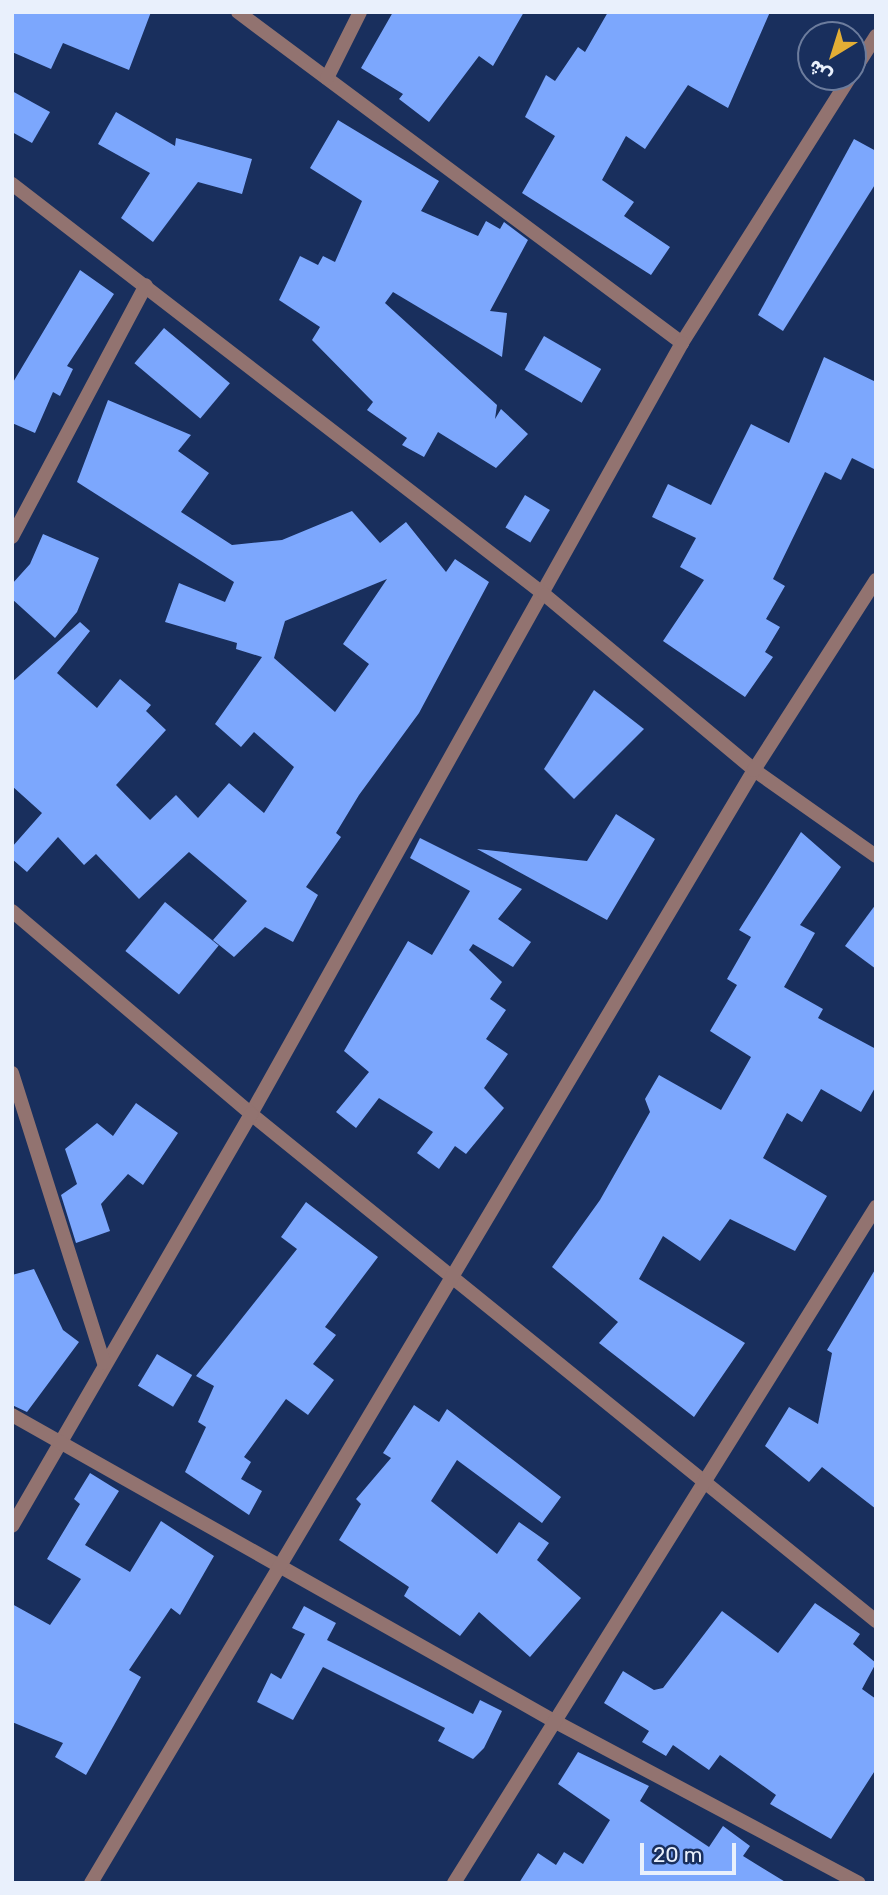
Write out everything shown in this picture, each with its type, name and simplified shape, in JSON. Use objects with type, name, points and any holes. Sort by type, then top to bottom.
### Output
[{"type":"street","points":[[238,12],[682,343]]},
{"type":"street","points":[[327,78],[360,12]]},
{"type":"street","points":[[12,1526],[104,1363],[251,1114],[545,595],[682,343],[841,91]]},
{"type":"street","points":[[12,184],[545,595],[754,771],[876,856]]},
{"type":"street","points":[[12,537],[146,285]]},
{"type":"street","points":[[91,1883],[282,1568],[754,771],[876,580]]},
{"type":"street","points":[[12,911],[251,1114],[876,1621]]},
{"type":"street","points":[[12,1073],[104,1363]]},
{"type":"street","points":[[454,1883],[876,1207]]},
{"type":"street","points":[[12,1415],[62,1440],[554,1721],[859,1883]]},
{"type":"building","points":[[12,12],[151,12],[129,70],[63,43],[51,69],[12,52]]},
{"type":"building","points":[[393,12],[524,12],[493,66],[479,56],[429,122],[399,99],[403,94],[361,68]]},
{"type":"building","points":[[608,12],[770,12],[728,108],[688,85],[645,149],[626,136],[602,180],[634,202],[624,216],[670,247],[651,275],[522,193],[555,136],[525,117],[546,75],[555,81],[578,47],[585,52]]},
{"type":"building","points":[[12,91],[50,112],[32,143],[12,132]]},
{"type":"building","points":[[116,112],[175,146],[176,138],[252,159],[242,194],[198,182],[153,242],[121,218],[150,173],[98,144]]},
{"type":"building","points":[[338,120],[439,181],[421,211],[478,236],[486,221],[500,229],[504,222],[528,240],[490,311],[507,313],[502,357],[393,292],[385,303],[497,405],[495,419],[501,409],[528,434],[496,468],[438,432],[424,457],[402,445],[407,438],[367,410],[373,402],[312,340],[320,327],[279,300],[300,256],[318,265],[323,256],[335,262],[362,201],[310,168]]},
{"type":"building","points":[[854,139],[876,151],[876,183],[783,331],[758,315]]},
{"type":"building","points":[[80,270],[114,294],[67,366],[73,369],[60,396],[53,392],[35,433],[12,423],[12,384]]},
{"type":"building","points":[[164,328],[230,383],[200,419],[134,363]]},
{"type":"building","points":[[544,336],[601,369],[582,403],[524,370]]},
{"type":"building","points":[[824,357],[876,382],[876,470],[852,458],[841,480],[825,472],[773,579],[785,586],[766,619],[780,627],[765,652],[773,657],[745,697],[663,641],[704,580],[680,567],[696,538],[652,517],[668,484],[711,505],[751,424],[789,443]]},
{"type":"building","points":[[108,400],[191,435],[178,451],[209,473],[181,512],[232,545],[282,540],[352,511],[380,543],[406,522],[446,572],[455,559],[489,582],[419,713],[359,795],[336,833],[341,837],[306,887],[318,895],[293,942],[265,927],[234,957],[213,940],[247,901],[189,852],[139,899],[96,854],[84,865],[58,837],[27,872],[12,859],[12,847],[42,813],[12,786],[12,682],[80,622],[90,631],[57,673],[97,708],[120,679],[151,705],[146,711],[166,730],[116,785],[150,820],[176,795],[198,818],[229,783],[264,813],[294,767],[254,732],[241,747],[215,724],[262,657],[236,649],[237,643],[165,622],[179,583],[225,602],[234,582],[77,482]],"holes":[[[387,579],[343,644],[369,664],[335,712],[274,658],[285,621]]]},
{"type":"building","points":[[525,495],[550,510],[530,543],[505,528]]},
{"type":"building","points":[[43,534],[99,558],[77,612],[55,638],[12,599],[12,584],[30,564]]},
{"type":"building","points":[[594,690],[644,729],[574,799],[544,769]]},
{"type":"building","points":[[616,814],[655,839],[607,920],[477,849],[587,861]]},
{"type":"building","points":[[801,832],[841,867],[800,925],[815,933],[784,987],[823,1009],[818,1018],[876,1049],[876,1086],[861,1112],[821,1089],[802,1122],[787,1113],[763,1158],[827,1196],[795,1251],[730,1219],[700,1261],[663,1236],[639,1279],[745,1343],[694,1417],[599,1343],[618,1322],[552,1267],[600,1200],[650,1112],[645,1099],[659,1075],[721,1110],[751,1057],[710,1031],[737,985],[727,979],[751,937],[739,930]]},
{"type":"building","points":[[420,838],[522,889],[498,919],[531,942],[513,967],[473,944],[469,950],[502,982],[490,999],[506,1010],[486,1039],[508,1054],[484,1088],[504,1108],[466,1154],[455,1146],[439,1169],[417,1153],[433,1132],[379,1098],[356,1128],[336,1112],[369,1072],[344,1051],[408,941],[432,955],[470,891],[410,858]]},
{"type":"building","points":[[165,902],[219,945],[179,994],[125,951]]},
{"type":"building","points":[[876,904],[876,969],[845,946]]},
{"type":"building","points":[[136,1103],[178,1133],[143,1185],[128,1174],[101,1204],[110,1231],[76,1243],[61,1195],[77,1184],[65,1149],[97,1123],[113,1136]]},
{"type":"building","points":[[306,1202],[378,1257],[325,1327],[336,1335],[313,1364],[334,1380],[308,1415],[286,1399],[244,1457],[251,1462],[241,1479],[262,1491],[249,1515],[185,1472],[206,1427],[198,1422],[214,1386],[196,1376],[297,1249],[281,1237]]},
{"type":"building","points":[[876,1268],[876,1509],[822,1467],[809,1482],[765,1446],[789,1407],[818,1424],[832,1353],[827,1350]]},
{"type":"building","points":[[34,1269],[63,1330],[79,1342],[27,1412],[12,1405],[12,1275]]},
{"type":"building","points":[[157,1354],[192,1375],[173,1407],[138,1386]]},
{"type":"building","points":[[414,1405],[439,1422],[447,1409],[561,1497],[542,1523],[457,1460],[431,1501],[497,1554],[519,1522],[549,1543],[537,1560],[581,1598],[530,1657],[479,1612],[460,1636],[404,1596],[409,1587],[339,1540],[361,1504],[356,1499],[391,1458],[383,1453]]},
{"type":"building","points":[[90,1473],[119,1491],[85,1545],[130,1572],[161,1521],[214,1556],[180,1615],[171,1608],[129,1670],[141,1677],[86,1775],[55,1757],[63,1743],[12,1722],[12,1604],[50,1625],[81,1579],[47,1559],[80,1504],[74,1499]]},
{"type":"building","points":[[815,1603],[860,1634],[853,1644],[876,1663],[862,1689],[876,1699],[876,1769],[831,1839],[770,1804],[776,1795],[720,1755],[709,1770],[673,1745],[666,1756],[642,1742],[649,1731],[604,1703],[623,1671],[654,1690],[663,1688],[722,1611],[778,1653]]},
{"type":"building","points":[[304,1606],[336,1623],[327,1640],[473,1714],[480,1700],[502,1711],[484,1748],[473,1759],[438,1741],[445,1728],[323,1667],[293,1720],[257,1702],[271,1673],[281,1679],[305,1634],[292,1628]]},
{"type":"building","points":[[578,1752],[649,1786],[640,1801],[709,1847],[723,1826],[750,1846],[743,1856],[787,1883],[519,1883],[538,1853],[556,1865],[564,1852],[583,1864],[610,1820],[558,1784]]}]
